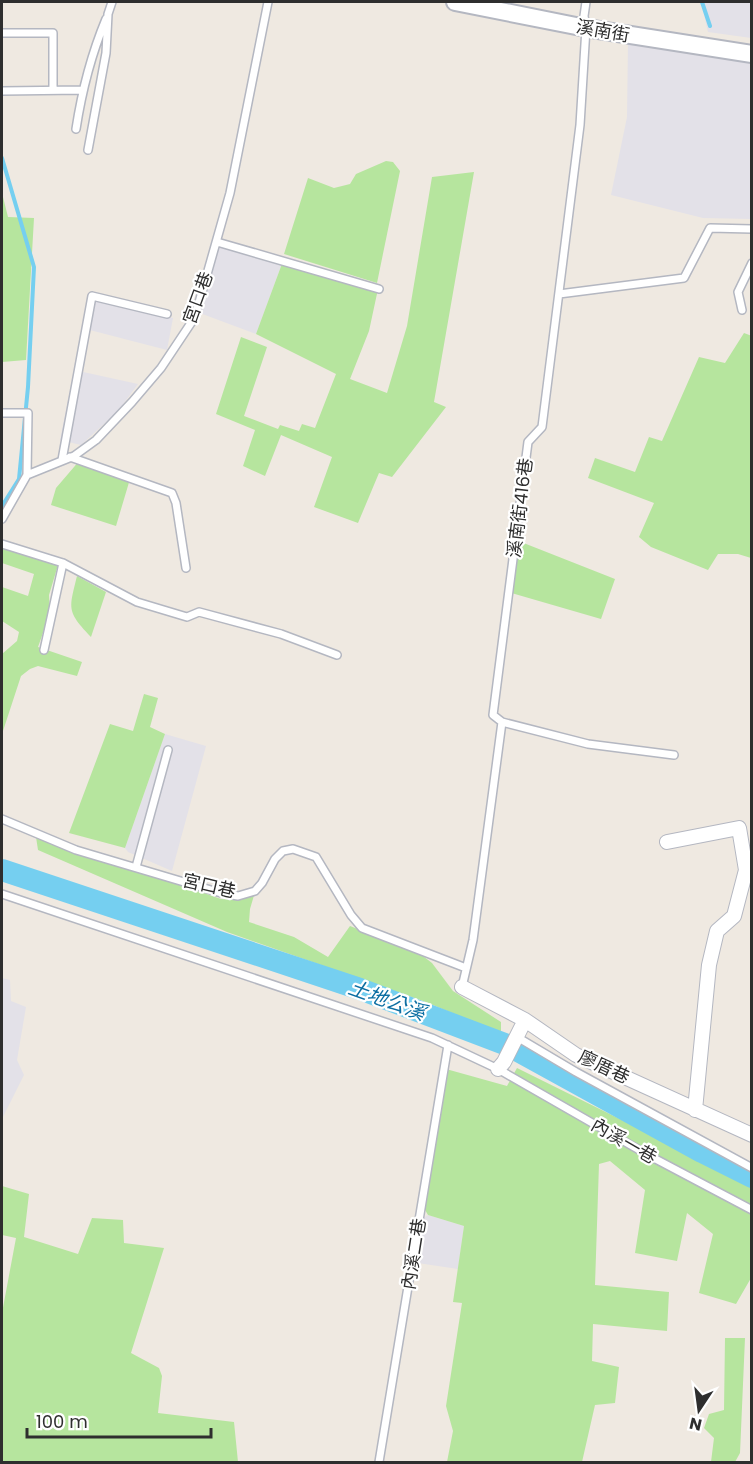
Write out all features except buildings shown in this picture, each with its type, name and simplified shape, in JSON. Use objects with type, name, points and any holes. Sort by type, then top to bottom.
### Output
[{"type":"street","name":"溪南街","points":[[455,2],[586,28],[752,54]]},
{"type":"street","points":[[667,842],[739,828],[746,870],[734,916],[717,931],[709,965],[695,1110]]},
{"type":"street","name":"廖厝巷","points":[[462,987],[525,1020],[576,1055],[752,1135]]},
{"type":"street","points":[[501,1065],[525,1020]]},
{"type":"lane","points":[[76,129],[82,90],[93,50],[112,2]]},
{"type":"lane","name":"宮口巷","points":[[27,475],[70,457],[96,440],[161,368],[191,323],[198,306],[230,193],[268,2]]},
{"type":"lane","name":"溪南街416巷","points":[[462,987],[473,940],[502,722],[493,715],[528,442],[542,427],[559,294],[580,125],[586,2]]},
{"type":"lane","points":[[88,150],[106,53],[108,14]]},
{"type":"lane","points":[[2,33],[53,33],[53,90]]},
{"type":"lane","points":[[2,91],[82,90]]},
{"type":"lane","points":[[559,294],[684,278],[710,228],[752,229]]},
{"type":"lane","points":[[216,242],[379,289]]},
{"type":"lane","points":[[741,310],[738,292],[752,263]]},
{"type":"lane","points":[[62,460],[92,296],[167,314]]},
{"type":"lane","points":[[2,413],[28,413],[27,475],[2,519]]},
{"type":"lane","points":[[70,457],[172,493],[176,503],[186,568]]},
{"type":"lane","points":[[2,544],[63,563],[136,602],[187,617],[199,612],[280,634],[337,655]]},
{"type":"lane","points":[[44,650],[63,563]]},
{"type":"lane","points":[[502,722],[588,744],[674,755]]},
{"type":"lane","points":[[136,867],[168,750]]},
{"type":"lane","name":"宮口巷","points":[[2,819],[76,850],[238,896],[255,891],[275,859],[283,851],[293,849],[316,857],[351,915],[363,928],[465,968]]},
{"type":"lane","name":"內溪一巷","points":[[2,894],[501,1065],[648,1155],[752,1210]]},
{"type":"lane","points":[[517,1037],[576,1072],[752,1168]]},
{"type":"lane","name":"內溪二巷","points":[[379,1462],[448,1045]]},
{"type":"shaded area","points":[[701,2],[751,2],[751,38],[708,32]]},
{"type":"shaded area","points":[[628,42],[751,58],[751,219],[703,218],[611,195],[627,117]]},
{"type":"shaded area","points":[[213,243],[283,261],[256,334],[197,312]]},
{"type":"shaded area","points":[[95,299],[173,318],[167,350],[82,328],[87,307]]},
{"type":"shaded area","points":[[74,370],[138,384],[118,411],[81,445],[60,440]]},
{"type":"shaded area","points":[[165,734],[206,746],[172,871],[128,852],[125,848]]},
{"type":"shaded area","points":[[2,978],[10,980],[11,1001],[26,1007],[17,1060],[24,1075],[2,1119]]},
{"type":"shaded area","points":[[428,1215],[464,1226],[458,1269],[411,1262],[417,1222]]},
{"type":"green space","points":[[386,161],[393,162],[400,171],[377,283],[284,254],[308,178],[334,188],[350,184],[356,174]]},
{"type":"green space","points":[[474,172],[434,402],[446,407],[392,477],[379,473],[358,523],[314,507],[332,457],[281,435],[265,476],[243,466],[255,430],[216,414],[241,337],[267,347],[244,416],[278,429],[280,425],[299,431],[302,424],[315,428],[336,374],[256,334],[283,261],[378,289],[369,331],[350,379],[387,393],[407,326],[432,177]]},
{"type":"green space","points":[[2,193],[8,217],[34,218],[26,360],[2,362]]},
{"type":"green space","points":[[744,333],[752,336],[751,558],[738,554],[718,554],[708,570],[651,547],[639,537],[654,503],[588,478],[595,458],[635,472],[649,437],[662,441],[699,357],[725,363]]},
{"type":"green space","points":[[80,460],[130,479],[116,526],[51,505],[56,488]]},
{"type":"green space","points":[[516,540],[615,579],[601,619],[508,592]]},
{"type":"green space","points":[[2,543],[34,552],[58,565],[49,595],[50,613],[38,647],[82,662],[77,676],[38,666],[21,676],[2,734],[2,654],[17,641],[19,632],[2,621],[2,587],[28,596],[34,574],[2,563]]},
{"type":"green space","points":[[77,576],[106,592],[91,637],[73,615],[71,603]]},
{"type":"green space","points":[[144,694],[158,698],[150,727],[165,734],[125,848],[69,833],[110,724],[133,731]]},
{"type":"green space","points":[[36,837],[221,899],[235,900],[255,892],[249,922],[294,937],[328,957],[350,926],[419,953],[432,963],[453,991],[501,1022],[501,1034],[426,1002],[227,932],[38,850]]},
{"type":"green space","points":[[517,1068],[751,1184],[751,1278],[736,1304],[699,1293],[713,1234],[687,1213],[677,1261],[635,1253],[645,1190],[610,1161],[599,1164],[595,1285],[669,1292],[667,1331],[593,1324],[592,1361],[619,1367],[615,1403],[595,1405],[582,1462],[447,1462],[453,1431],[446,1406],[462,1303],[453,1302],[464,1226],[428,1215],[421,1203],[446,1069],[507,1086]]},
{"type":"green space","points":[[2,1186],[29,1194],[24,1237],[78,1254],[92,1218],[123,1220],[124,1243],[164,1248],[131,1353],[159,1368],[162,1376],[158,1413],[234,1422],[238,1462],[2,1462],[2,1313],[16,1238],[2,1235]]},
{"type":"green space","points":[[725,1338],[745,1338],[740,1453],[735,1462],[711,1462],[714,1438],[704,1428],[709,1414],[724,1410]]},
{"type":"waterway","points":[[702,2],[710,26]]},
{"type":"waterway","points":[[2,158],[34,267],[28,387],[19,479],[2,506]]},
{"type":"waterway","name":"土地公溪","points":[[2,870],[360,989],[507,1045],[752,1177]]}]
